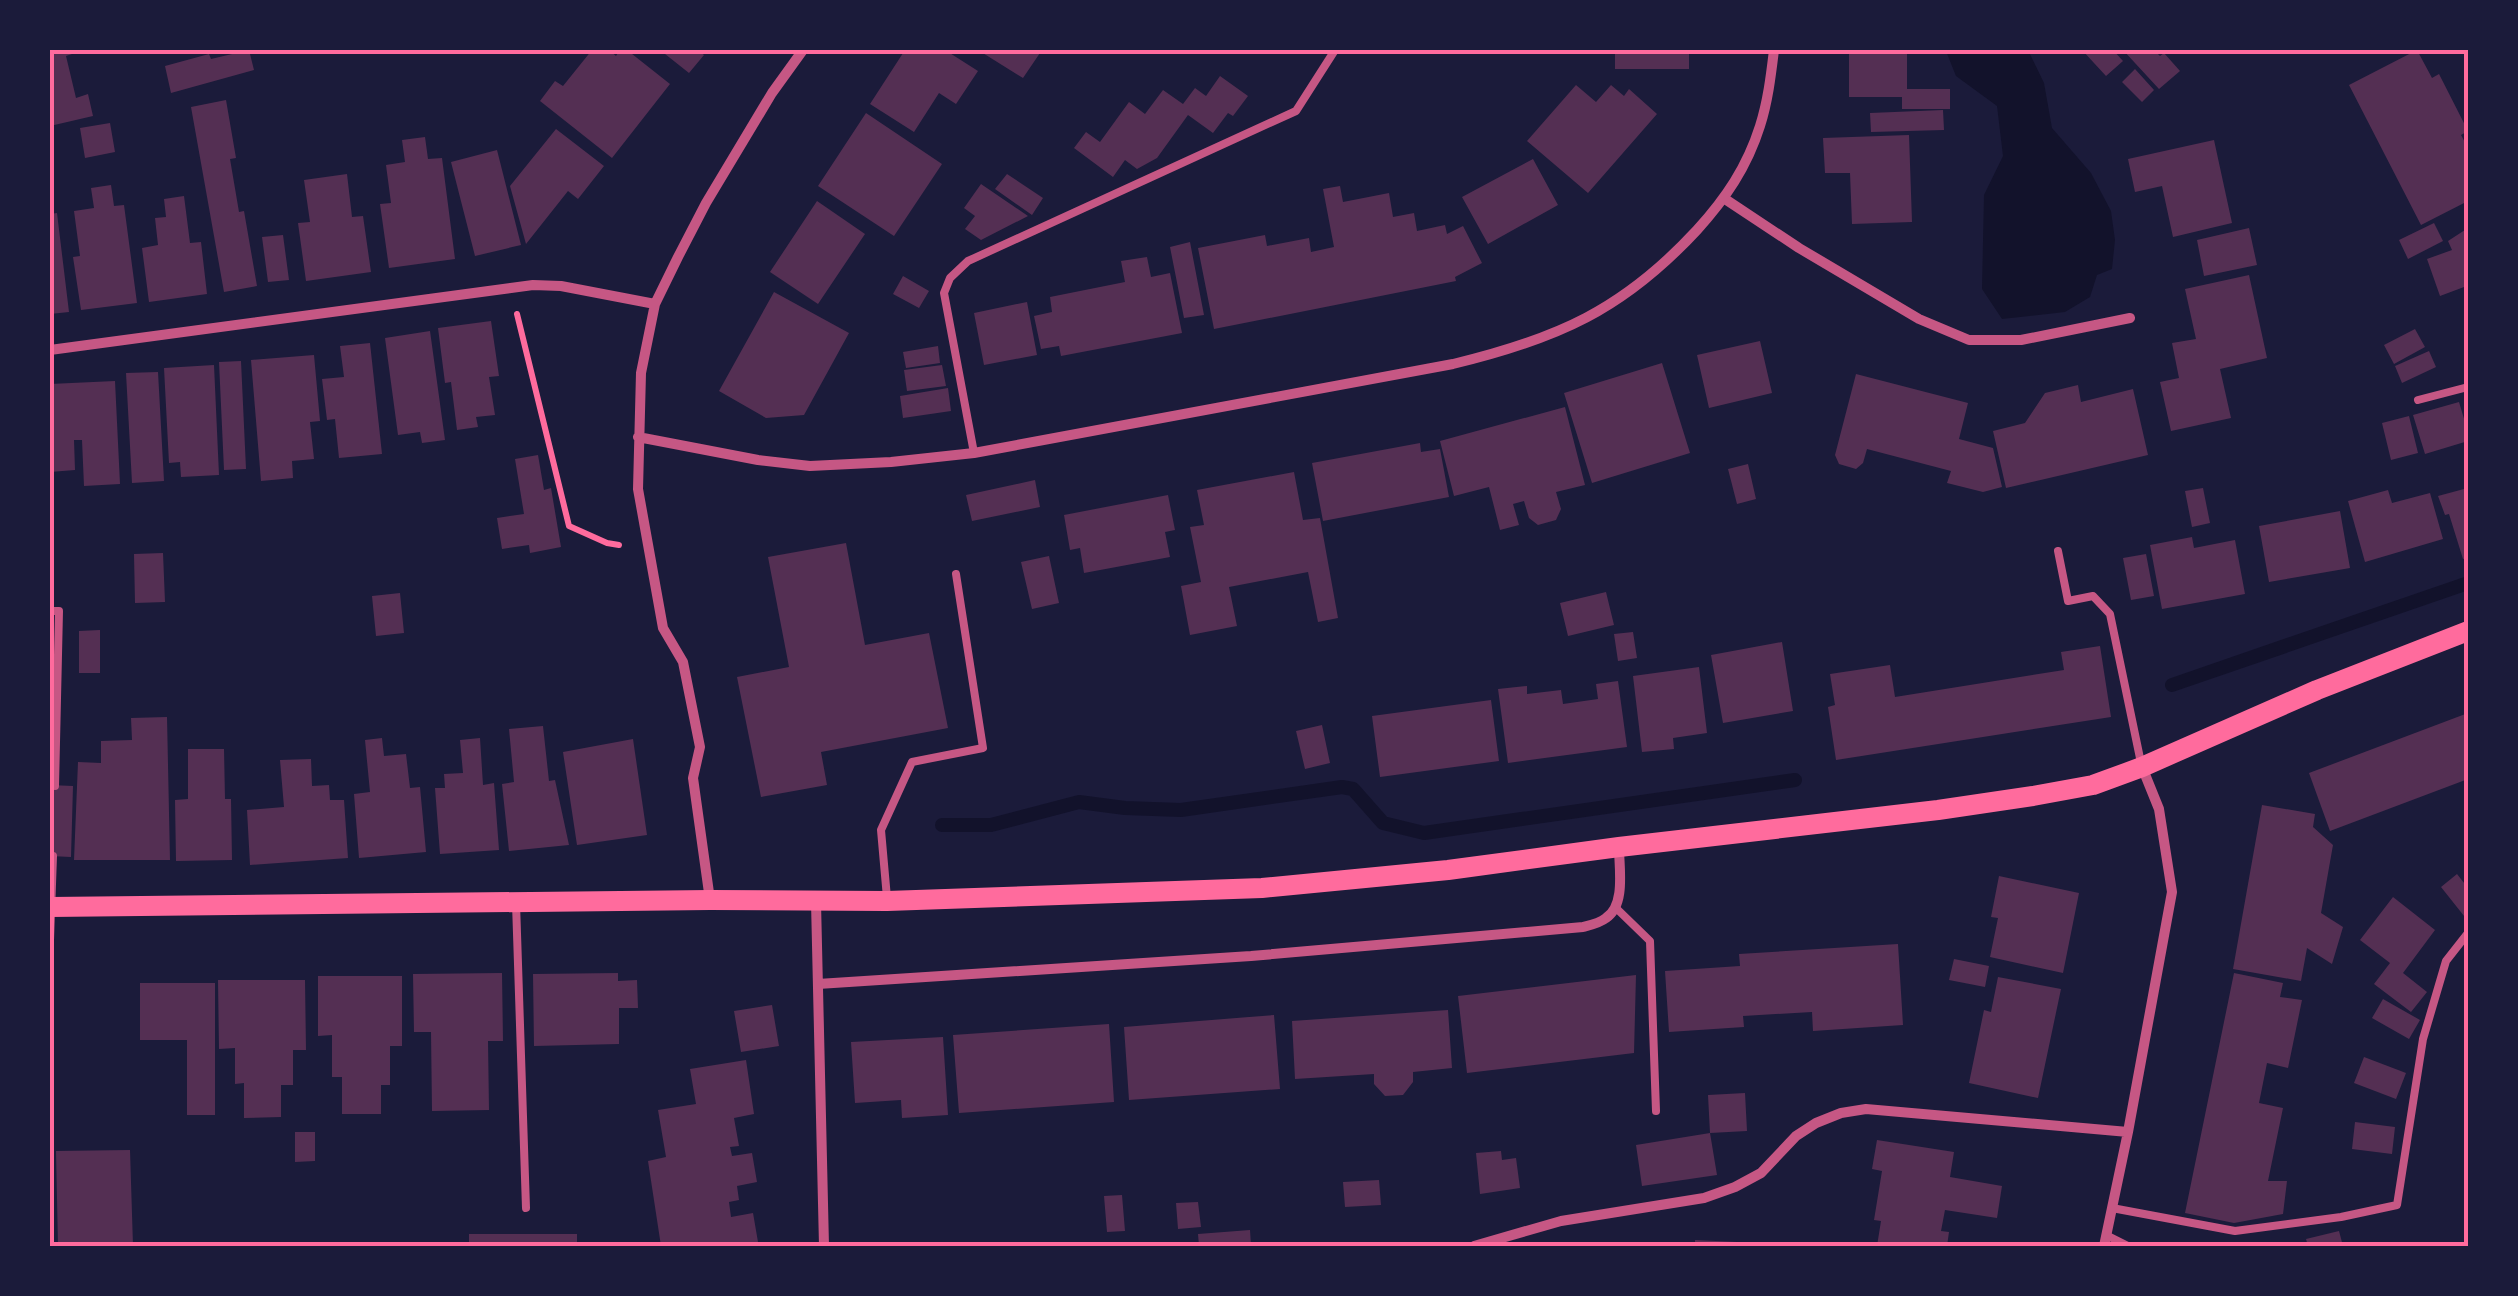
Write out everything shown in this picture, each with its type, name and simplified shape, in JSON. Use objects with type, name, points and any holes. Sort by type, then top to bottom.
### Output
[{"type":"main road","points":[[51,907],[887,901],[1262,888],[1448,870],[1938,810],[2093,785],[2468,631]]},
{"type":"street","points":[[710,900],[693,778],[700,747],[682,662],[662,628],[638,490],[641,373],[655,304],[706,203],[802,50]]},
{"type":"street","points":[[638,437],[810,466],[974,454],[1510,350],[1588,318],[1629,292],[1671,258],[1725,199],[1760,127],[1774,50]]},
{"type":"street","points":[[1725,199],[1920,319],[1968,340],[2020,340],[2130,318]]},
{"type":"street","points":[[50,350],[533,285],[561,286],[655,304]]},
{"type":"street","points":[[2105,1240],[2172,892],[2158,809],[2142,767]]},
{"type":"street","points":[[818,984],[1251,956],[1583,927],[1608,918],[1616,908],[1619,847]]},
{"type":"street","points":[[816,902],[824,1246]]},
{"type":"street","points":[[1474,1246],[1561,1221],[1704,1198],[1762,1173],[1796,1136],[1816,1122],[1841,1113],[1866,1109],[2128,1132]]},
{"type":"lane","points":[[974,454],[944,293],[950,278],[968,261],[1296,111],[1335,50]]},
{"type":"lane","points":[[2418,400],[2468,387]]},
{"type":"lane","points":[[2058,551],[2068,601],[2092,596],[2110,614],[2142,767]]},
{"type":"lane","points":[[887,901],[881,830],[912,762],[983,748],[956,574]]},
{"type":"lane","points":[[50,611],[59,611],[55,786]]},
{"type":"lane","points":[[50,940],[53,856]]},
{"type":"lane","points":[[516,903],[526,1208]]},
{"type":"lane","points":[[1616,908],[1650,940],[1656,1111]]},
{"type":"lane","points":[[2112,1208],[2235,1232],[2397,1206],[2423,1039],[2446,961],[2468,933]]},
{"type":"lane","points":[[2105,1240],[2128,1246]]},
{"type":"path","points":[[511,288],[569,526],[607,543],[648,550]]},
{"type":"shaded area","points":[[2028,50],[2044,83],[2052,128],[2091,173],[2111,211],[2115,240],[2112,269],[2097,275],[2090,297],[2065,312],[2002,319],[1982,289],[1984,195],[2003,156],[1997,106],[1956,76],[1946,51]]},
{"type":"building","points":[[50,50],[84,50],[66,56],[76,98],[88,94],[93,116],[50,126]]},
{"type":"building","points":[[249,50],[254,70],[171,93],[165,66],[209,54],[211,59]]},
{"type":"building","points":[[592,50],[609,50],[616,56],[620,50],[627,50],[670,84],[612,158],[540,101],[555,81],[563,86]]},
{"type":"building","points":[[660,50],[698,50],[704,55],[689,73]]},
{"type":"building","points":[[905,50],[945,50],[978,71],[956,104],[939,93],[914,132],[870,104]]},
{"type":"building","points":[[978,50],[1042,50],[1023,78]]},
{"type":"building","points":[[1615,50],[1689,50],[1689,69],[1615,69]]},
{"type":"building","points":[[1849,50],[1907,50],[1907,89],[1950,89],[1950,109],[1902,109],[1902,97],[1849,97]]},
{"type":"building","points":[[2082,50],[2113,50],[2123,61],[2106,76]]},
{"type":"building","points":[[2123,50],[2154,50],[2160,56],[2164,53],[2180,71],[2159,89]]},
{"type":"building","points":[[2417,50],[2432,78],[2439,74],[2468,131],[2461,135],[2468,148],[2468,201],[2421,225],[2349,85]]},
{"type":"building","points":[[2135,69],[2154,90],[2142,102],[2122,82]]},
{"type":"building","points":[[1220,76],[1248,96],[1213,133],[1188,115],[1157,158],[1137,169],[1125,160],[1113,177],[1074,148],[1086,132],[1100,142],[1129,102],[1145,114],[1163,90],[1183,104],[1195,88],[1206,96]]},
{"type":"building","points":[[1576,85],[1596,102],[1611,85],[1624,96],[1629,89],[1657,114],[1588,193],[1527,141]]},
{"type":"building","points":[[226,100],[236,158],[230,159],[257,286],[224,292],[191,107]]},
{"type":"building","points":[[1943,110],[1944,130],[1871,132],[1870,113]]},
{"type":"building","points":[[866,113],[942,164],[894,236],[818,186]]},
{"type":"building","points":[[110,123],[115,152],[85,158],[80,128]]},
{"type":"building","points":[[556,129],[604,166],[578,199],[568,191],[526,244],[510,186]]},
{"type":"building","points":[[1909,135],[1912,222],[1852,224],[1850,173],[1825,173],[1823,138]]},
{"type":"building","points":[[425,137],[428,159],[442,158],[455,259],[389,268],[380,204],[391,203],[386,165],[405,162],[402,140]]},
{"type":"building","points":[[2214,140],[2232,223],[2173,237],[2162,186],[2135,192],[2128,159]]},
{"type":"building","points":[[497,150],[521,245],[475,256],[451,162]]},
{"type":"building","points":[[1533,159],[1558,205],[1488,244],[1462,197]]},
{"type":"building","points":[[347,174],[352,217],[363,216],[371,272],[306,281],[298,223],[310,222],[304,180]]},
{"type":"building","points":[[1007,174],[1043,198],[1032,215],[995,189]]},
{"type":"building","points":[[981,184],[1028,216],[981,240],[965,229],[975,216],[964,208]]},
{"type":"building","points":[[111,185],[114,206],[124,205],[137,303],[81,310],[73,257],[80,256],[74,211],[94,208],[91,188]]},
{"type":"building","points":[[1340,186],[1343,202],[1389,193],[1393,217],[1414,213],[1417,231],[1445,225],[1447,234],[1463,226],[1482,263],[1455,277],[1456,281],[1214,329],[1198,248],[1265,235],[1267,246],[1309,238],[1311,252],[1334,247],[1323,189]]},
{"type":"building","points":[[184,196],[190,243],[201,242],[207,294],[149,302],[142,248],[158,245],[155,218],[166,217],[164,199]]},
{"type":"building","points":[[817,201],[865,234],[818,304],[770,272]]},
{"type":"building","points":[[57,213],[69,312],[50,314],[50,214]]},
{"type":"building","points":[[2434,223],[2443,241],[2408,259],[2399,240]]},
{"type":"building","points":[[2249,228],[2257,265],[2204,276],[2197,240]]},
{"type":"building","points":[[2468,228],[2468,295],[2464,287],[2440,296],[2427,259],[2452,250],[2448,241]]},
{"type":"building","points":[[283,235],[289,280],[268,282],[262,237]]},
{"type":"building","points":[[1190,242],[1204,315],[1184,318],[1170,247]]},
{"type":"building","points":[[1147,257],[1151,277],[1170,273],[1182,333],[1061,356],[1059,346],[1041,349],[1034,316],[1052,312],[1050,297],[1125,282],[1121,261]]},
{"type":"building","points":[[2249,275],[2267,358],[2220,369],[2231,418],[2171,431],[2160,382],[2179,378],[2172,343],[2196,339],[2185,289]]},
{"type":"building","points":[[903,276],[929,291],[919,308],[893,294]]},
{"type":"building","points":[[774,292],[849,333],[804,415],[766,418],[719,391]]},
{"type":"building","points":[[1027,302],[1037,355],[984,365],[974,313]]},
{"type":"building","points":[[491,321],[499,376],[489,377],[495,415],[476,417],[478,427],[457,430],[451,382],[445,383],[438,328]]},
{"type":"building","points":[[2415,329],[2425,347],[2394,364],[2384,345]]},
{"type":"building","points":[[430,331],[445,440],[422,443],[420,432],[398,435],[385,338]]},
{"type":"building","points":[[1760,341],[1772,393],[1709,408],[1697,355]]},
{"type":"building","points":[[370,343],[382,454],[339,458],[335,419],[327,420],[322,379],[344,377],[340,346]]},
{"type":"building","points":[[938,346],[940,363],[906,368],[903,352]]},
{"type":"building","points":[[2429,351],[2436,367],[2402,383],[2395,366]]},
{"type":"building","points":[[314,355],[320,421],[310,422],[314,459],[292,461],[293,478],[261,481],[251,360]]},
{"type":"building","points":[[241,361],[246,469],[224,470],[219,362]]},
{"type":"building","points":[[1662,363],[1690,453],[1592,483],[1564,393]]},
{"type":"building","points":[[214,365],[219,475],[181,477],[180,462],[169,463],[164,368]]},
{"type":"building","points":[[942,365],[946,386],[907,391],[904,370]]},
{"type":"building","points":[[158,372],[164,481],[132,483],[126,373]]},
{"type":"building","points":[[1856,374],[1968,403],[1959,439],[1993,448],[2002,487],[1983,492],[1947,483],[1951,471],[1867,449],[1863,463],[1856,469],[1839,464],[1835,455]]},
{"type":"building","points":[[115,381],[120,484],[84,486],[82,440],[74,440],[75,470],[50,472],[50,384]]},
{"type":"building","points":[[2078,385],[2081,402],[2133,389],[2148,455],[2006,488],[1993,431],[2025,423],[2045,393]]},
{"type":"building","points":[[948,388],[951,411],[903,418],[900,396]]},
{"type":"building","points":[[2459,402],[2468,441],[2425,454],[2413,415]]},
{"type":"building","points":[[1565,407],[1585,485],[1556,492],[1561,509],[1556,520],[1538,525],[1529,518],[1524,501],[1513,504],[1519,525],[1500,530],[1489,487],[1454,496],[1440,441]]},
{"type":"building","points":[[2409,416],[2418,453],[2391,460],[2382,423]]},
{"type":"building","points":[[1420,443],[1421,452],[1440,449],[1449,497],[1323,521],[1312,463]]},
{"type":"building","points":[[538,455],[544,490],[551,488],[561,547],[530,553],[529,545],[502,549],[497,518],[524,514],[515,459]]},
{"type":"building","points":[[1748,464],[1756,499],[1737,504],[1728,469]]},
{"type":"building","points":[[1294,472],[1303,520],[1320,518],[1338,618],[1318,622],[1308,572],[1229,587],[1237,626],[1190,635],[1181,586],[1201,582],[1190,527],[1204,525],[1197,490]]},
{"type":"building","points":[[1035,480],[1040,507],[972,521],[966,495]]},
{"type":"building","points":[[2203,488],[2210,523],[2192,527],[2185,491]]},
{"type":"building","points":[[2464,489],[2468,495],[2468,558],[2463,559],[2449,514],[2445,515],[2438,496]]},
{"type":"building","points":[[2388,490],[2392,503],[2430,493],[2443,539],[2365,562],[2348,501]]},
{"type":"building","points":[[1168,495],[1175,530],[1165,532],[1170,557],[1084,573],[1080,548],[1070,550],[1064,515]]},
{"type":"building","points":[[2340,511],[2350,568],[2269,582],[2259,526]]},
{"type":"building","points":[[2192,537],[2194,548],[2235,540],[2245,594],[2162,609],[2150,545]]},
{"type":"building","points":[[846,543],[865,645],[929,633],[948,728],[821,752],[827,785],[761,797],[737,677],[789,667],[768,557]]},
{"type":"building","points":[[163,553],[165,602],[135,603],[134,554]]},
{"type":"building","points":[[2146,554],[2154,596],[2131,600],[2123,558]]},
{"type":"building","points":[[1049,556],[1059,603],[1032,609],[1021,562]]},
{"type":"building","points":[[1606,592],[1614,625],[1568,636],[1560,603]]},
{"type":"building","points":[[400,593],[404,633],[376,636],[372,596]]},
{"type":"building","points":[[100,630],[100,673],[79,673],[79,631]]},
{"type":"building","points":[[1633,632],[1637,658],[1618,661],[1614,634]]},
{"type":"building","points":[[1782,642],[1793,711],[1723,723],[1711,655]]},
{"type":"building","points":[[2100,646],[2111,717],[1836,760],[1828,707],[1835,705],[1830,674],[1890,665],[1895,697],[2064,670],[2061,652]]},
{"type":"building","points":[[1699,667],[1707,733],[1673,738],[1674,749],[1642,752],[1633,676]]},
{"type":"building","points":[[1618,681],[1627,747],[1508,763],[1498,689],[1527,686],[1527,694],[1561,690],[1563,704],[1598,699],[1596,684]]},
{"type":"building","points":[[1491,700],[1499,761],[1380,777],[1372,716]]},
{"type":"building","points":[[2468,713],[2468,779],[2330,831],[2309,773]]},
{"type":"building","points":[[167,717],[170,860],[74,860],[78,762],[101,763],[101,741],[132,740],[131,718]]},
{"type":"building","points":[[1322,725],[1330,763],[1305,769],[1296,731]]},
{"type":"building","points":[[543,726],[549,781],[555,780],[569,845],[509,851],[502,784],[514,782],[509,729]]},
{"type":"building","points":[[382,738],[384,756],[406,754],[410,788],[420,787],[426,852],[359,858],[354,794],[370,792],[365,740]]},
{"type":"building","points":[[480,738],[483,785],[494,783],[499,850],[440,854],[435,788],[445,788],[444,774],[463,773],[460,740]]},
{"type":"building","points":[[633,739],[647,835],[577,845],[563,752]]},
{"type":"building","points":[[188,749],[224,749],[225,799],[231,799],[232,860],[176,861],[175,800],[188,799]]},
{"type":"building","points":[[311,759],[312,786],[329,785],[330,800],[344,800],[348,858],[250,865],[247,810],[284,807],[280,760]]},
{"type":"building","points":[[50,785],[73,786],[71,857],[50,856]]},
{"type":"building","points":[[2262,805],[2315,814],[2313,827],[2333,845],[2321,913],[2343,927],[2332,964],[2307,948],[2301,981],[2233,969]]},
{"type":"building","points":[[2457,874],[2468,888],[2468,921],[2441,887]]},
{"type":"building","points":[[1999,876],[2079,893],[2063,973],[1990,957],[1998,918],[1991,917]]},
{"type":"building","points":[[2393,897],[2435,930],[2403,973],[2427,992],[2411,1012],[2374,984],[2390,963],[2360,940]]},
{"type":"building","points":[[1898,944],[1903,1025],[1813,1031],[1812,1012],[1743,1016],[1744,1027],[1669,1032],[1665,971],[1740,966],[1739,954]]},
{"type":"building","points":[[1954,959],[1989,966],[1985,987],[1949,980]]},
{"type":"building","points":[[502,973],[503,1041],[488,1041],[489,1110],[432,1111],[431,1032],[414,1032],[413,974]]},
{"type":"building","points":[[618,973],[618,981],[637,980],[638,1008],[619,1008],[619,1044],[534,1046],[533,974]]},
{"type":"building","points":[[2234,973],[2283,983],[2280,997],[2302,1000],[2288,1068],[2267,1063],[2259,1103],[2283,1108],[2268,1181],[2287,1181],[2283,1214],[2234,1223],[2185,1213]]},
{"type":"building","points":[[1636,975],[1634,1053],[1467,1073],[1458,996]]},
{"type":"building","points":[[318,976],[402,976],[402,1046],[390,1046],[390,1085],[381,1085],[381,1114],[342,1114],[342,1077],[332,1077],[332,1035],[318,1036]]},
{"type":"building","points":[[1998,977],[2061,989],[2038,1098],[1969,1083],[1984,1010],[1991,1012]]},
{"type":"building","points":[[218,980],[305,980],[306,1050],[293,1050],[293,1085],[281,1085],[281,1117],[244,1118],[244,1083],[235,1084],[235,1048],[219,1049]]},
{"type":"building","points":[[140,983],[215,983],[215,1115],[187,1115],[187,1040],[140,1040]]},
{"type":"building","points":[[2383,999],[2420,1020],[2409,1039],[2372,1018]]},
{"type":"building","points":[[772,1005],[779,1046],[741,1052],[734,1011]]},
{"type":"building","points":[[1448,1010],[1452,1068],[1413,1072],[1413,1082],[1403,1095],[1385,1096],[1374,1084],[1374,1074],[1295,1079],[1292,1021]]},
{"type":"building","points":[[1274,1015],[1280,1089],[1129,1100],[1124,1027]]},
{"type":"building","points":[[1109,1024],[1114,1102],[959,1113],[953,1035]]},
{"type":"building","points":[[943,1037],[948,1115],[902,1118],[901,1100],[855,1103],[851,1042]]},
{"type":"building","points":[[2364,1057],[2406,1073],[2396,1099],[2354,1083]]},
{"type":"building","points":[[746,1060],[754,1114],[734,1118],[739,1146],[730,1147],[732,1156],[752,1153],[757,1182],[737,1186],[739,1200],[729,1202],[731,1217],[753,1213],[758,1242],[735,1246],[661,1246],[648,1161],[666,1157],[658,1110],[696,1104],[690,1069]]},
{"type":"building","points":[[1745,1093],[1747,1131],[1710,1133],[1708,1095]]},
{"type":"building","points":[[2355,1122],[2395,1127],[2392,1154],[2352,1149]]},
{"type":"building","points":[[295,1132],[315,1132],[315,1161],[295,1162]]},
{"type":"building","points":[[1710,1133],[1717,1175],[1642,1186],[1636,1145]]},
{"type":"building","points":[[1877,1140],[1954,1152],[1950,1177],[2002,1186],[1997,1218],[1945,1210],[1941,1231],[1949,1232],[1947,1246],[1877,1246],[1881,1221],[1874,1220],[1882,1171],[1872,1169]]},
{"type":"building","points":[[130,1150],[133,1246],[58,1246],[56,1151]]},
{"type":"building","points":[[1501,1151],[1502,1160],[1516,1158],[1520,1188],[1480,1194],[1476,1153]]},
{"type":"building","points":[[1379,1180],[1381,1205],[1345,1207],[1343,1182]]},
{"type":"building","points":[[1122,1195],[1125,1231],[1107,1232],[1104,1196]]},
{"type":"building","points":[[1198,1202],[1201,1227],[1178,1229],[1176,1203]]},
{"type":"building","points":[[1250,1230],[1251,1246],[1199,1246],[1198,1234]]},
{"type":"building","points":[[2339,1231],[2343,1246],[2308,1246],[2306,1239]]},
{"type":"building","points":[[469,1234],[577,1234],[577,1246],[469,1246]]},
{"type":"building","points":[[1695,1240],[1758,1243],[1758,1246],[1695,1246]]},
{"type":"waterway","points":[[2172,685],[2468,583]]},
{"type":"waterway","points":[[942,825],[991,825],[1079,802],[1181,810],[1342,787],[1353,789],[1383,823],[1424,833],[1795,780]]}]
